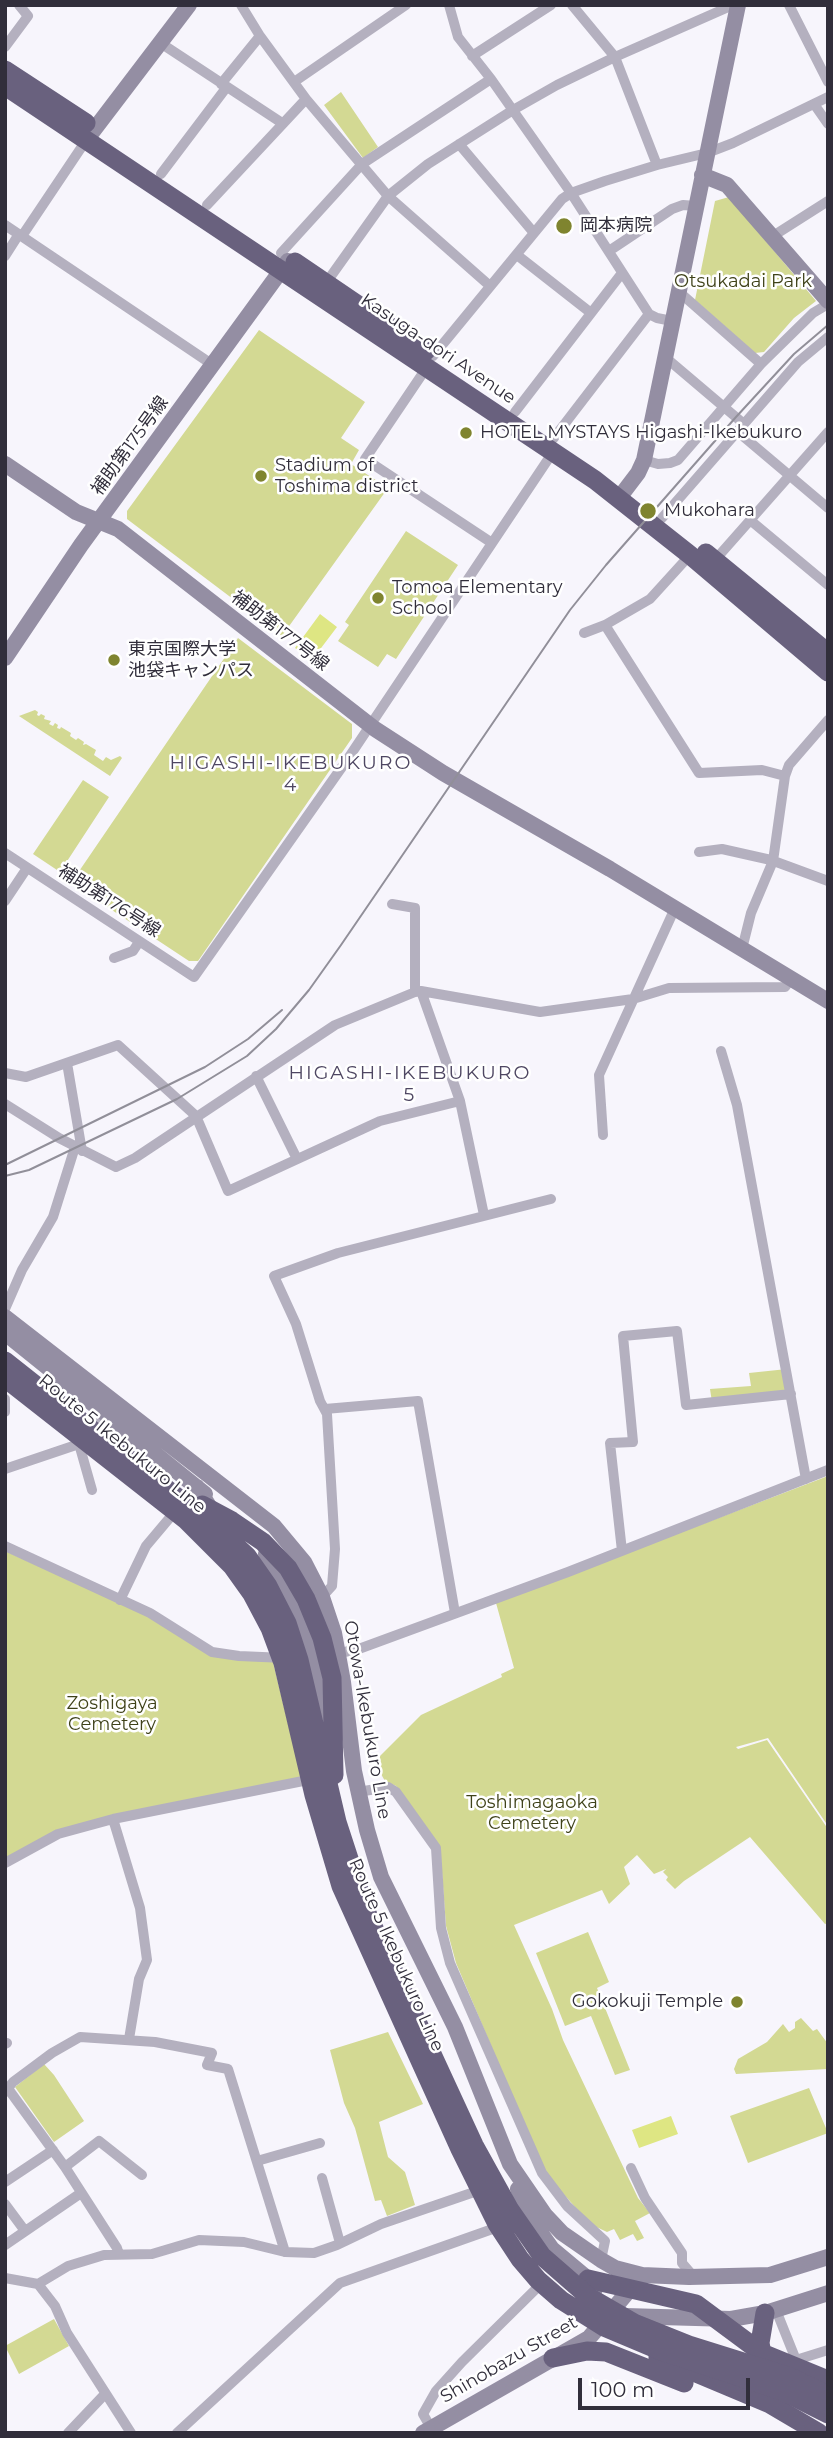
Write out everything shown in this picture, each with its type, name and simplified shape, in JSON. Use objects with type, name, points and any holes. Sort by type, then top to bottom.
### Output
[{"type":"highway","name":"Kasuga-dori Avenue","points":[[5,69],[90,134],[284,260],[326,283],[430,362],[515,412],[553,445]]},
{"type":"highway","name":"Kasuga-dori Avenue","points":[[5,86],[161,174],[430,362],[662,518],[828,653]]},
{"type":"highway","name":"Kasuga-dori Avenue","points":[[623,493],[690,555],[828,672]]},
{"type":"highway","name":"Route 5 Ikebukuro Line","points":[[5,1361],[167,1487],[235,1545],[258,1570],[277,1603],[299,1660],[337,1822],[366,1911],[474,2145],[510,2210],[542,2256],[589,2297],[634,2323],[788,2376],[828,2395]]},
{"type":"highway","name":"Route 5 Ikebukuro Line","points":[[5,1380],[186,1520],[232,1566],[252,1594],[270,1628],[283,1663],[322,1825],[345,1896],[471,2173],[497,2224],[520,2259],[538,2280],[561,2300],[604,2327],[661,2351],[782,2391],[828,2414]]},
{"type":"highway","points":[[167,1487],[232,1521],[263,1542],[288,1568],[306,1599],[332,1678],[337,1822]]},
{"type":"highway","points":[[587,2279],[635,2282],[696,2304],[762,2353],[828,2380]]},
{"type":"highway","points":[[762,2353],[760,2343],[771,2312]]},
{"type":"highway","points":[[608,2315],[643,2359]]},
{"type":"highway","points":[[553,2358],[587,2351],[667,2362],[770,2404],[819,2433]]},
{"type":"main road","points":[[90,134],[189,5]]},
{"type":"main road","points":[[623,493],[644,460],[736,5]]},
{"type":"main road","points":[[702,176],[727,185],[828,303]]},
{"type":"main road","name":"補助第175号線","points":[[5,658],[99,521],[213,365],[284,260]]},
{"type":"main road","name":"補助第177号線","points":[[5,464],[76,512],[118,528],[370,725],[439,770],[675,908],[828,1002]]},
{"type":"main road","name":"Otowa-Ikebukuro Line","points":[[5,1317],[274,1526],[304,1562],[323,1597],[338,1653],[358,1792],[381,1877],[454,2027],[532,2221],[552,2249],[587,2279],[601,2297],[608,2315]]},
{"type":"main road","points":[[5,1333],[105,1410],[237,1521],[276,1568],[295,1602],[314,1656],[336,1774],[361,1873],[454,2087],[482,2182]]},
{"type":"main road","points":[[197,1487],[264,1595],[282,1630],[283,1658],[332,1838],[356,1908],[482,2182],[504,2224],[529,2259],[556,2287],[583,2305],[608,2315],[721,2320],[771,2312],[828,2293]]},
{"type":"main road","name":"Otowa-Ikebukuro Line","points":[[510,2164],[545,2215],[562,2232],[635,2282],[770,2275],[828,2257]]},
{"type":"main road","name":"Shinobazu Street","points":[[427,2430],[589,2338],[635,2282]]},
{"type":"street","points":[[5,47],[28,16],[19,5]]},
{"type":"street","points":[[241,5],[306,99],[388,196],[490,286]]},
{"type":"street","points":[[294,82],[406,5]]},
{"type":"street","points":[[449,5],[458,37],[571,193],[649,314],[672,321]]},
{"type":"street","points":[[472,56],[551,5]]},
{"type":"street","points":[[572,5],[615,57],[657,165]]},
{"type":"street","points":[[326,283],[388,196],[428,164],[513,110],[615,57],[736,5]]},
{"type":"street","points":[[789,5],[828,82]]},
{"type":"street","points":[[161,174],[260,36]]},
{"type":"street","points":[[159,42],[282,123]]},
{"type":"street","points":[[284,260],[362,164],[491,79]]},
{"type":"street","points":[[492,543],[365,459],[430,362],[562,199],[571,193],[733,144],[828,97]]},
{"type":"street","points":[[207,205],[306,99]]},
{"type":"street","points":[[814,104],[828,124]]},
{"type":"street","points":[[5,256],[90,134]]},
{"type":"street","points":[[459,144],[534,233]]},
{"type":"street","points":[[773,236],[828,201]]},
{"type":"street","points":[[608,251],[672,209],[683,205],[696,206]]},
{"type":"street","points":[[5,225],[213,365]]},
{"type":"street","points":[[517,255],[592,313]]},
{"type":"street","points":[[515,412],[622,273]]},
{"type":"street","points":[[678,291],[761,364]]},
{"type":"street","points":[[644,460],[658,464],[678,460],[761,364],[813,313],[828,303]]},
{"type":"street","points":[[370,725],[492,543],[553,445],[649,314]]},
{"type":"street","points":[[662,518],[798,362],[828,337]]},
{"type":"street","points":[[665,357],[723,407],[788,475],[828,508]]},
{"type":"street","points":[[715,560],[828,432]]},
{"type":"street","points":[[750,520],[828,585]]},
{"type":"street","points":[[584,633],[605,625],[650,598],[690,555]]},
{"type":"street","points":[[605,625],[699,773],[762,770],[785,776]]},
{"type":"street","points":[[742,949],[751,913],[773,860],[785,776],[789,765],[828,720]]},
{"type":"street","name":"補助第176号線","points":[[5,853],[194,977],[252,898],[370,725]]},
{"type":"street","points":[[698,852],[722,849],[773,860],[828,881]]},
{"type":"street","points":[[5,901],[27,868]]},
{"type":"street","points":[[392,904],[415,908],[418,992],[460,1101],[484,1215]]},
{"type":"street","points":[[603,1135],[599,1075],[675,908]]},
{"type":"street","points":[[114,958],[133,951],[139,942]]},
{"type":"street","points":[[5,1104],[78,1149],[116,1167],[135,1158],[335,1025],[418,992],[540,1012],[633,999],[669,988],[785,987],[790,980]]},
{"type":"street","points":[[5,1073],[26,1077],[118,1045],[195,1116],[228,1191],[380,1121],[460,1101]]},
{"type":"street","points":[[721,1051],[737,1105],[806,1479]]},
{"type":"street","points":[[5,1309],[22,1270],[53,1217],[78,1149],[67,1063]]},
{"type":"street","points":[[256,1076],[297,1159]]},
{"type":"street","points":[[323,1597],[332,1586],[335,1549],[327,1414],[320,1401],[296,1324],[274,1276],[338,1254],[551,1199]]},
{"type":"street","points":[[622,1551],[610,1443],[633,1441],[623,1336],[677,1331],[686,1405],[791,1394]]},
{"type":"street","points":[[5,1367],[22,1346]]},
{"type":"street","points":[[5,1380],[173,1514],[230,1577],[283,1658]]},
{"type":"street","points":[[5,1399],[5,1412]]},
{"type":"street","points":[[325,1409],[418,1401],[454,1613]]},
{"type":"street","points":[[5,1469],[80,1442],[105,1410]]},
{"type":"street","points":[[80,1442],[92,1490]]},
{"type":"street","points":[[5,1546],[150,1613],[212,1651],[283,1658],[314,1656],[356,1650],[622,1551],[828,1470]]},
{"type":"street","points":[[120,1600],[146,1546],[197,1487]]},
{"type":"street","points":[[5,1863],[58,1834],[113,1819],[354,1771]]},
{"type":"street","points":[[358,1792],[388,1787],[396,1792],[436,1848],[441,1928],[450,1962],[542,2173],[567,2206],[605,2241],[601,2260]]},
{"type":"street","points":[[113,1819],[140,1908],[147,1960],[139,1979],[129,2039]]},
{"type":"street","points":[[119,2254],[65,2167],[7,2091],[13,2082],[52,2053],[80,2037],[129,2039],[212,2053],[207,2065],[228,2069],[285,2252]]},
{"type":"street","points":[[65,2167],[99,2141],[142,2175]]},
{"type":"street","points":[[257,2161],[320,2143]]},
{"type":"street","points":[[5,2182],[53,2150]]},
{"type":"street","points":[[5,2278],[38,2284],[68,2266],[104,2255],[152,2254],[199,2240],[244,2242],[285,2252],[314,2253],[482,2182],[482,2176],[488,2169],[510,2164]]},
{"type":"street","points":[[631,2168],[645,2198],[682,2253],[682,2263],[694,2277]]},
{"type":"street","points":[[323,2178],[341,2243]]},
{"type":"street","points":[[5,2245],[81,2193]]},
{"type":"street","points":[[5,2204],[25,2231]]},
{"type":"street","points":[[177,2433],[340,2283],[504,2224]]},
{"type":"street","points":[[427,2430],[423,2414],[436,2391],[547,2277]]},
{"type":"street","points":[[38,2284],[55,2306],[68,2333],[131,2433]]},
{"type":"street","points":[[771,2312],[796,2360],[828,2350]]},
{"type":"street","points":[[68,2433],[105,2394]]},
{"type":"street","points":[[190,2421],[196,2433]]},
{"type":"green space","points":[[341,92],[378,147],[363,158],[324,105]]},
{"type":"green space","name":"Otsukadai Park","points":[[729,197],[816,301],[794,318],[764,352],[755,353],[695,300],[715,201]]},
{"type":"green space","name":"Stadium of Toshima district","points":[[259,330],[365,402],[341,438],[359,450],[351,464],[388,488],[282,636],[127,519],[127,511]]},
{"type":"green space","points":[[406,531],[458,565],[396,659],[387,654],[378,667],[338,641],[349,625],[345,622]]},
{"type":"green space","points":[[238,638],[352,724],[352,738],[198,961],[189,961],[71,883]]},
{"type":"green space","points":[[35,710],[37,715],[41,714],[45,716],[44,719],[51,721],[49,724],[53,726],[55,723],[57,728],[61,727],[76,740],[78,738],[84,742],[83,745],[96,750],[94,755],[103,761],[106,757],[111,760],[120,756],[122,758],[110,776],[19,716]]},
{"type":"green space","points":[[83,780],[109,797],[60,872],[33,854]]},
{"type":"green space","points":[[787,1369],[791,1393],[712,1402],[710,1389],[751,1386],[749,1373]]},
{"type":"green space","name":"Toshimagaoka Cemetery","points":[[828,1476],[828,1826],[768,1738],[736,1747],[738,1749],[767,1740],[828,1829],[828,1923],[825,1924],[750,1837],[675,1889],[666,1880],[668,1877],[663,1872],[666,1869],[654,1874],[637,1855],[624,1867],[630,1884],[609,1904],[602,1890],[514,1925],[563,2040],[638,2198],[650,2213],[635,2221],[644,2238],[637,2241],[633,2234],[620,2240],[614,2229],[607,2232],[590,2224],[545,2173],[456,1963],[446,1926],[440,1846],[396,1786],[385,1781],[374,1762],[421,1715],[502,1677],[501,1674],[514,1668],[496,1603]]},
{"type":"green space","name":"Zoshigaya Cemetery","points":[[5,1551],[153,1618],[212,1656],[273,1662],[301,1777],[58,1834],[5,1863]]},
{"type":"green space","points":[[588,1932],[609,1982],[597,1988],[630,2070],[615,2075],[591,2016],[565,2026],[536,1953]]},
{"type":"green space","points":[[801,2018],[813,2031],[817,2029],[828,2044],[828,2069],[736,2074],[734,2069],[738,2059],[767,2042],[783,2024],[789,2032]]},
{"type":"green space","points":[[388,2032],[423,2104],[379,2122],[388,2157],[405,2172],[415,2205],[387,2216],[381,2200],[375,2201],[330,2050]]},
{"type":"green space","points":[[44,2064],[84,2121],[54,2142],[15,2087]]},
{"type":"green space","points":[[809,2088],[828,2133],[748,2163],[730,2116]]},
{"type":"green space","points":[[54,2319],[69,2346],[19,2374],[5,2346]]},
{"type":"shaded area","points":[[320,614],[337,627],[312,660],[295,648]]},
{"type":"shaded area","points":[[671,2116],[678,2134],[639,2148],[632,2130]]},
{"type":"tram line","points":[[5,1176],[29,1170],[177,1099],[247,1056],[276,1029],[309,990],[341,945],[570,610],[736,417],[794,354],[828,325]]},
{"type":"tram line","points":[[5,1165],[205,1067],[248,1039],[282,1010]]},
{"type":"place","name":"岡本病院","points":[[564,226]]},
{"type":"place","name":"HOTEL MYSTAYS Higashi-Ikebukuro","points":[[466,433]]},
{"type":"place","name":"Stadium of Toshima district","points":[[261,476]]},
{"type":"place","name":"Mukohara","points":[[648,511]]},
{"type":"place","name":"Tomoa Elementary School","points":[[378,598]]},
{"type":"place","name":"東京国際大学 池袋キャンパス","points":[[114,660]]},
{"type":"place","name":"Gokokuji Temple","points":[[737,2002]]},
{"type":"district","name":"HIGASHI-IKEBUKURO 4","points":[[291,774]]},
{"type":"district","name":"HIGASHI-IKEBUKURO 5","points":[[410,1084]]}]
